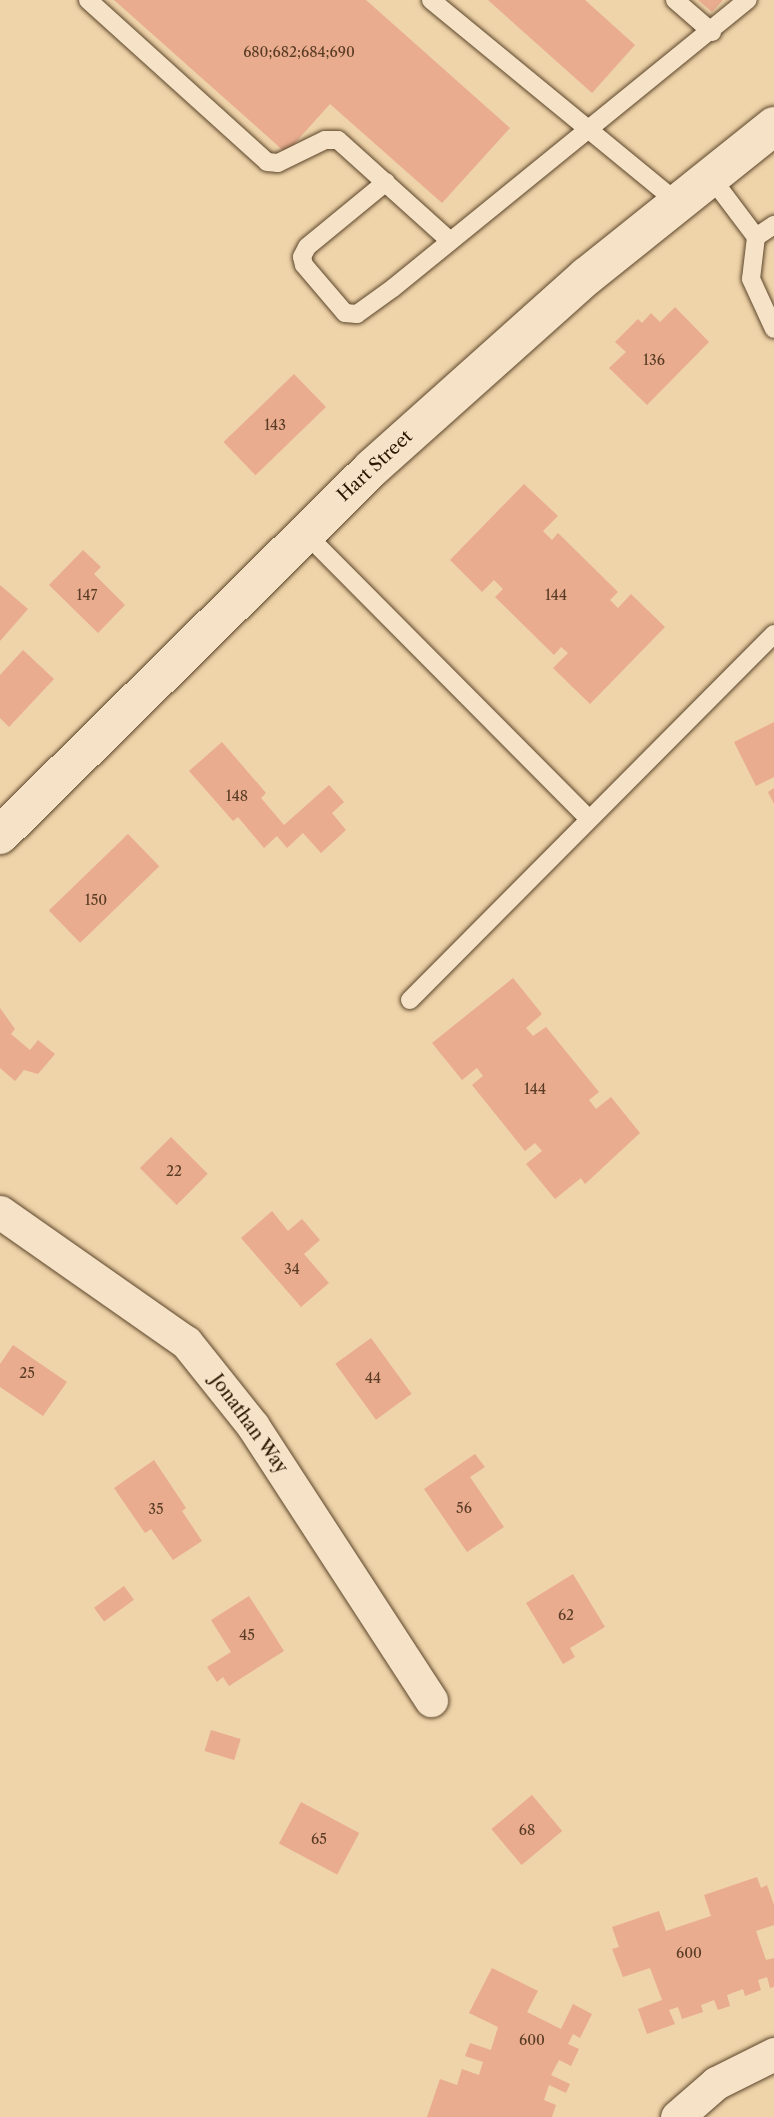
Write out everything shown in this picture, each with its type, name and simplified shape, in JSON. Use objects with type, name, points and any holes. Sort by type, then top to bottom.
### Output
[{"type":"street","name":"Hart Street","points":[[0,835],[304,532],[495,356],[677,202],[774,126]]},
{"type":"street","name":"Jonathan Way","points":[[0,1212],[186,1342],[253,1426],[430,1700]]},
{"type":"street","points":[[677,2117],[716,2083],[774,2054]]},
{"type":"lane","points":[[88,0],[267,162],[278,163],[325,141],[338,140],[449,240]]},
{"type":"lane","points":[[431,0],[584,130],[677,202]]},
{"type":"lane","points":[[675,0],[712,32]]},
{"type":"lane","points":[[386,181],[307,247],[302,257],[304,265],[345,313],[357,314],[584,130],[712,32],[748,0]]},
{"type":"lane","points":[[710,176],[756,237],[751,279],[774,329]]},
{"type":"lane","points":[[756,237],[774,225]]},
{"type":"lane","points":[[304,532],[588,818]]},
{"type":"lane","points":[[410,1000],[588,818],[774,634]]},
{"type":"building","points":[[114,0],[366,0],[510,128],[442,203],[330,104],[286,153]]},
{"type":"building","points":[[488,0],[585,0],[635,45],[592,93]]},
{"type":"building","points":[[698,0],[723,0],[712,12]]},
{"type":"building","points":[[675,307],[709,342],[647,405],[609,368],[626,352],[615,342],[638,319],[642,323],[651,313],[660,322]]},
{"type":"building","points":[[294,374],[326,407],[255,475],[224,442]]},
{"type":"building","points":[[524,484],[558,516],[543,531],[552,540],[558,533],[618,592],[610,600],[618,608],[631,594],[665,627],[590,704],[553,668],[568,653],[561,647],[554,655],[495,597],[503,589],[494,580],[482,592],[450,560]]},
{"type":"building","points":[[83,550],[101,567],[94,574],[125,605],[98,633],[49,585]]},
{"type":"building","points":[[0,585],[28,609],[0,641]]},
{"type":"building","points":[[23,650],[54,679],[9,727],[0,718],[0,675]]},
{"type":"building","points":[[774,722],[774,777],[756,786],[734,742]]},
{"type":"building","points":[[222,742],[266,793],[261,798],[284,825],[329,785],[344,802],[332,813],[346,830],[321,853],[303,833],[287,848],[277,836],[264,848],[238,817],[233,821],[189,771]]},
{"type":"building","points":[[774,788],[774,804],[768,792]]},
{"type":"building","points":[[128,834],[159,866],[80,943],[49,910]]},
{"type":"building","points":[[513,978],[542,1014],[526,1028],[533,1036],[546,1027],[599,1092],[589,1100],[596,1109],[611,1097],[640,1133],[585,1184],[581,1178],[555,1199],[526,1164],[542,1151],[535,1143],[525,1151],[472,1085],[483,1076],[477,1068],[462,1080],[432,1043]]},
{"type":"building","points":[[0,1008],[15,1029],[11,1034],[30,1050],[38,1040],[55,1054],[38,1074],[24,1070],[15,1081],[0,1068]]},
{"type":"building","points":[[171,1137],[208,1174],[177,1205],[140,1168]]},
{"type":"building","points":[[272,1211],[288,1231],[302,1219],[320,1240],[304,1254],[329,1283],[301,1307],[241,1238]]},
{"type":"building","points":[[371,1338],[412,1394],[376,1420],[335,1364]]},
{"type":"building","points":[[13,1345],[67,1382],[43,1416],[0,1387],[0,1364]]},
{"type":"building","points":[[475,1454],[485,1467],[470,1477],[504,1527],[467,1552],[424,1489]]},
{"type":"building","points":[[154,1460],[186,1508],[182,1511],[202,1541],[173,1560],[151,1529],[145,1533],[114,1488]]},
{"type":"building","points":[[573,1574],[605,1627],[570,1648],[575,1657],[563,1664],[526,1603]]},
{"type":"building","points":[[124,1586],[134,1600],[104,1622],[94,1608]]},
{"type":"building","points":[[249,1596],[284,1651],[229,1686],[223,1677],[217,1682],[207,1667],[231,1652],[211,1620]]},
{"type":"building","points":[[211,1730],[241,1739],[234,1760],[205,1751]]},
{"type":"building","points":[[532,1795],[562,1831],[522,1865],[491,1829]]},
{"type":"building","points":[[301,1802],[359,1833],[337,1874],[279,1843]]},
{"type":"building","points":[[757,1877],[761,1888],[767,1885],[774,1905],[774,1925],[756,1931],[766,1960],[774,1958],[774,1987],[770,1988],[767,1977],[758,1980],[761,1990],[745,1996],[743,1989],[727,1995],[730,2006],[718,2010],[714,2000],[701,2005],[703,2012],[682,2019],[678,2007],[669,2010],[675,2024],[647,2034],[638,2009],[662,2000],[650,1968],[623,1977],[612,1949],[619,1947],[612,1927],[659,1911],[666,1931],[711,1916],[704,1895]]},
{"type":"building","points":[[492,1968],[538,1991],[527,2012],[561,2029],[573,2004],[592,2014],[580,2038],[573,2034],[568,2044],[579,2049],[571,2066],[559,2060],[551,2075],[570,2084],[566,2093],[549,2085],[544,2100],[556,2105],[552,2117],[427,2117],[440,2079],[457,2085],[462,2069],[479,2075],[483,2062],[465,2056],[470,2043],[491,2050],[498,2027],[469,2013]]}]
